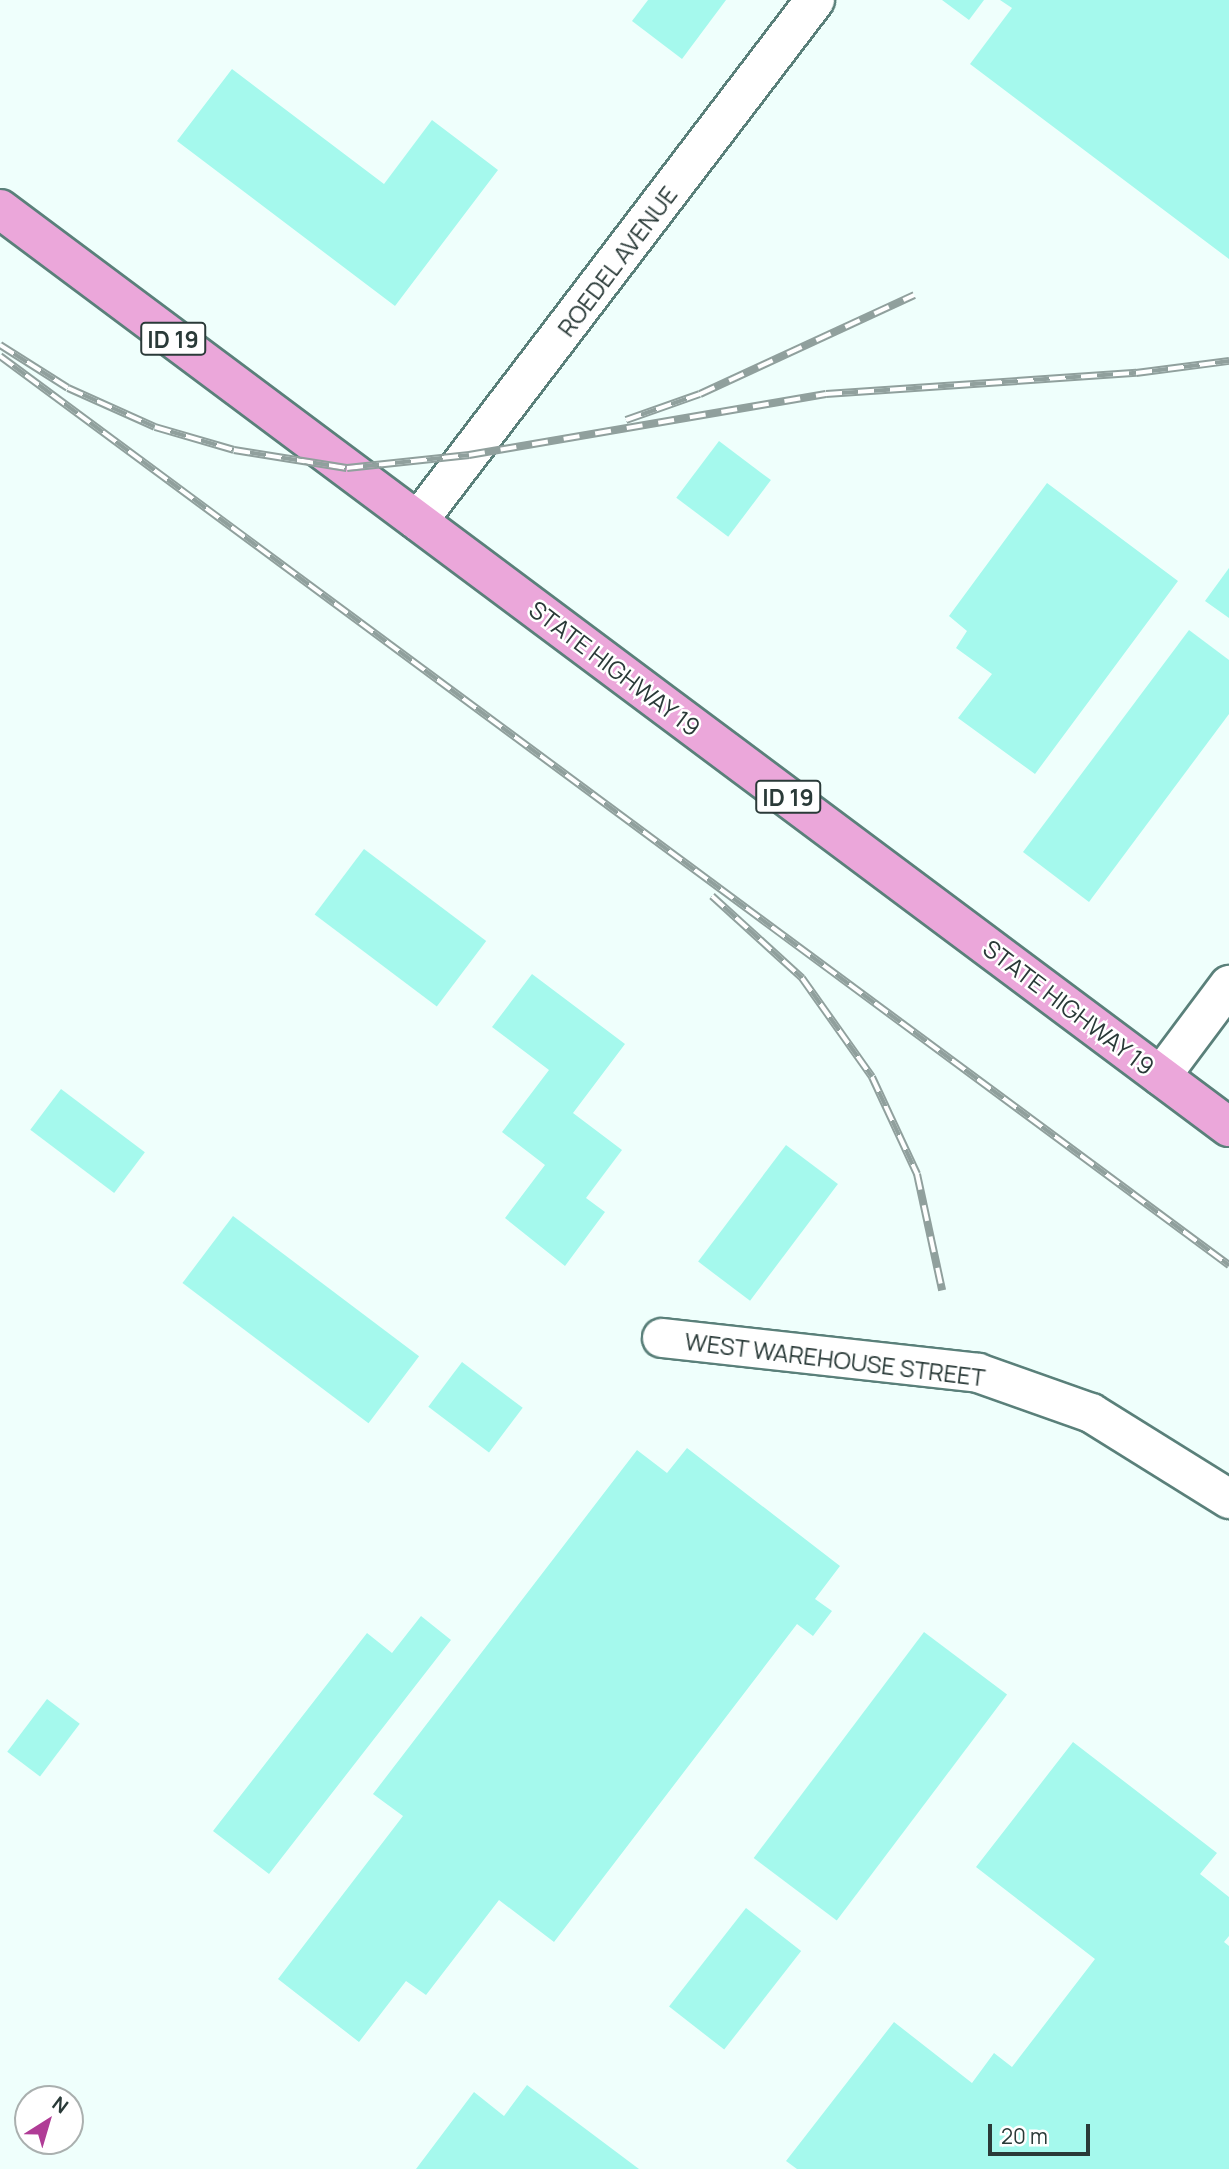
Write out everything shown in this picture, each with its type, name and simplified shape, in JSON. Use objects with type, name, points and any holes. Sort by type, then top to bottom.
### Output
[{"type":"main road","name":"STATE HIGHWAY 19","points":[[0,209],[1229,1127]]},
{"type":"street","name":"ROEDEL AVENUE","points":[[418,521],[815,0]]},
{"type":"street","points":[[1161,1076],[1229,985]]},
{"type":"street","name":"WEST WAREHOUSE STREET","points":[[662,1338],[978,1373],[1091,1413],[1229,1499]]},
{"type":"building","points":[[648,0],[726,0],[682,59],[632,21]]},
{"type":"building","points":[[942,0],[984,0],[969,20]]},
{"type":"building","points":[[1000,0],[1229,0],[1229,259],[970,64],[1012,8]]},
{"type":"building","points":[[232,69],[384,184],[432,120],[498,170],[395,306],[177,141]]},
{"type":"building","points":[[719,441],[771,480],[728,537],[676,498]]},
{"type":"building","points":[[1047,483],[1178,581],[1035,774],[958,718],[992,674],[956,648],[967,631],[949,616]]},
{"type":"building","points":[[1229,568],[1229,618],[1205,601]]},
{"type":"building","points":[[1189,630],[1229,660],[1229,714],[1089,902],[1023,852]]},
{"type":"building","points":[[364,849],[486,941],[437,1007],[315,914]]},
{"type":"building","points":[[532,974],[625,1044],[573,1113],[622,1150],[586,1198],[605,1212],[565,1266],[505,1218],[545,1165],[502,1132],[549,1070],[492,1027]]},
{"type":"building","points":[[61,1089],[145,1152],[114,1193],[30,1130]]},
{"type":"building","points":[[786,1145],[838,1184],[750,1301],[698,1262]]},
{"type":"building","points":[[233,1216],[419,1356],[369,1423],[182,1283]]},
{"type":"building","points":[[462,1362],[523,1408],[489,1452],[428,1407]]},
{"type":"building","points":[[687,1448],[840,1566],[815,1599],[832,1611],[813,1636],[797,1624],[554,1942],[499,1900],[426,1995],[406,1981],[359,2042],[278,1979],[403,1816],[373,1794],[637,1450],[667,1473]]},
{"type":"building","points":[[421,1616],[451,1640],[269,1874],[213,1831],[367,1633],[392,1653]]},
{"type":"building","points":[[924,1632],[1007,1695],[837,1921],[754,1858]]},
{"type":"building","points":[[47,1699],[80,1724],[40,1776],[7,1752]]},
{"type":"building","points":[[1073,1742],[1217,1853],[1200,1874],[1229,1897],[1229,1936],[1224,1942],[1229,1946],[1229,2169],[797,2169],[786,2161],[894,2022],[972,2083],[994,2053],[1012,2067],[1095,1959],[976,1867]]},
{"type":"building","points":[[746,1908],[801,1951],[724,2050],[669,2007]]},
{"type":"building","points":[[527,2085],[639,2169],[416,2169],[474,2092],[504,2116]]},
{"type":"railway","points":[[626,420],[700,394],[914,295]]},
{"type":"railway","points":[[0,345],[68,388],[155,427],[234,450],[347,468],[469,455],[826,394],[1136,373],[1229,361]]},
{"type":"railway","points":[[0,356],[1229,1265]]},
{"type":"railway","points":[[712,896],[802,978],[872,1077],[917,1174],[942,1290]]}]
